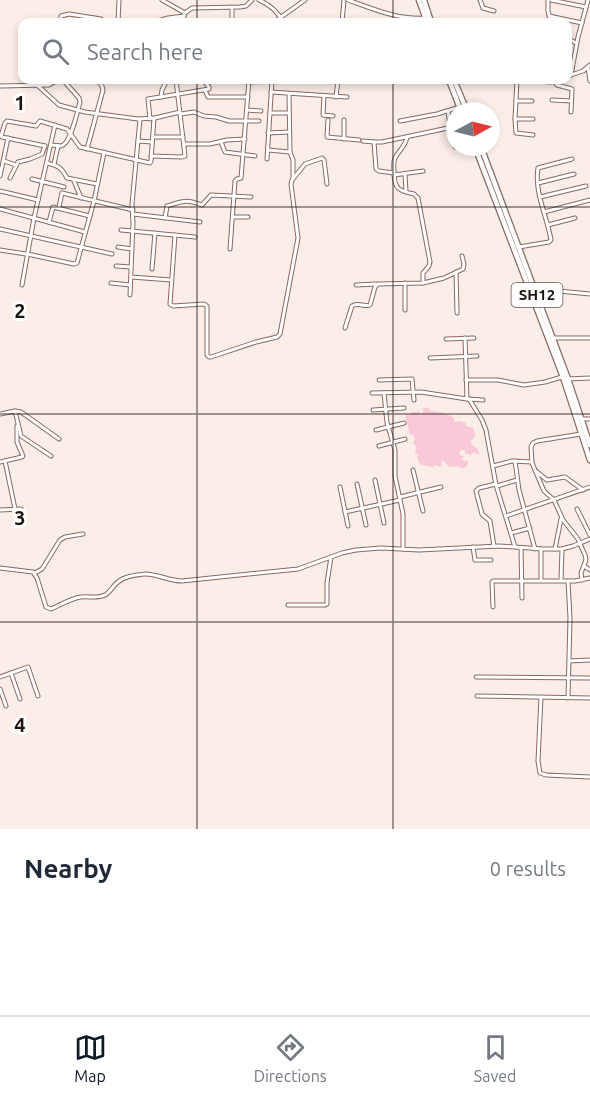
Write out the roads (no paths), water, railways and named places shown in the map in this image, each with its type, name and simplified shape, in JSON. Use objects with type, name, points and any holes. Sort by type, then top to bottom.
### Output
[{"type":"main road","points":[[419,0],[427,18]]},
{"type":"main road","points":[[424,0],[427,18]]},
{"type":"main road","points":[[452,84],[459,102]]},
{"type":"main road","points":[[453,84],[462,102]]},
{"type":"main road","points":[[479,156],[565,378],[590,460]]},
{"type":"main road","name":"SH12","points":[[484,156],[553,338],[590,445]]},
{"type":"street","points":[[118,18],[119,0]]},
{"type":"street","points":[[162,0],[184,15]]},
{"type":"street","points":[[183,18],[189,10],[198,7],[246,6],[252,0]]},
{"type":"street","points":[[260,0],[275,10],[280,17],[305,0]]},
{"type":"street","points":[[343,18],[346,0],[358,2],[393,16],[406,18]]},
{"type":"street","points":[[480,0],[483,8],[494,11]]},
{"type":"street","points":[[558,18],[549,16],[550,0],[586,7]]},
{"type":"street","points":[[572,61],[588,0]]},
{"type":"street","points":[[232,7],[232,18]]},
{"type":"street","points":[[61,18],[69,14],[95,18]]},
{"type":"street","points":[[168,18],[184,15]]},
{"type":"street","points":[[572,21],[582,23]]},
{"type":"street","points":[[572,41],[576,43]]},
{"type":"street","points":[[572,74],[589,66],[590,81]]},
{"type":"street","points":[[0,86],[51,84]]},
{"type":"street","points":[[66,84],[80,100],[71,134],[64,145],[45,146],[1,136],[7,120],[36,126],[40,121],[67,129],[71,134],[79,146],[150,163],[153,137],[148,99],[209,89],[206,84]]},
{"type":"street","points":[[87,149],[103,88],[100,84]]},
{"type":"street","points":[[161,97],[165,84]]},
{"type":"street","points":[[152,156],[184,157],[177,84]]},
{"type":"street","points":[[230,249],[236,180],[241,178],[249,84]]},
{"type":"street","points":[[267,159],[272,84]]},
{"type":"street","points":[[336,97],[338,84]]},
{"type":"street","points":[[517,84],[516,133],[533,135]]},
{"type":"street","points":[[556,84],[572,89],[571,112]]},
{"type":"street","points":[[37,86],[59,105],[95,113],[140,119],[194,112],[229,121],[259,121]]},
{"type":"street","points":[[205,90],[208,98],[248,97]]},
{"type":"street","points":[[271,92],[347,97]]},
{"type":"street","points":[[175,235],[171,305],[204,304],[207,306],[206,348],[209,357],[279,336],[298,238],[291,187],[293,160],[290,152],[289,93]]},
{"type":"street","points":[[324,96],[323,115],[333,116]]},
{"type":"street","points":[[552,100],[572,100]]},
{"type":"street","points":[[516,101],[532,101]]},
{"type":"street","points":[[247,110],[261,111]]},
{"type":"street","points":[[400,121],[446,111]]},
{"type":"street","points":[[269,113],[289,112]]},
{"type":"street","points":[[130,295],[140,119]]},
{"type":"street","points":[[515,119],[533,119]]},
{"type":"street","points":[[328,120],[327,137],[374,142],[446,128]]},
{"type":"street","points":[[344,120],[344,139]]},
{"type":"street","points":[[22,285],[55,125]]},
{"type":"street","points":[[268,133],[289,132]]},
{"type":"street","points":[[153,137],[183,137]]},
{"type":"street","points":[[406,137],[405,145],[393,164],[394,174],[396,186],[418,198],[430,262],[429,267],[423,273],[423,283]]},
{"type":"street","points":[[0,176],[8,138]]},
{"type":"street","points":[[184,144],[210,144],[225,140],[245,139]]},
{"type":"street","points":[[138,141],[152,142]]},
{"type":"street","points":[[221,142],[225,152],[255,156]]},
{"type":"street","points":[[374,142],[376,169],[379,171],[394,174],[423,171]]},
{"type":"street","points":[[10,178],[16,165],[42,154],[45,146]]},
{"type":"street","points":[[54,165],[58,146]]},
{"type":"street","points":[[268,150],[290,152]]},
{"type":"street","points":[[0,250],[76,264],[94,201],[104,153]]},
{"type":"street","points":[[293,179],[305,164],[322,158],[327,184]]},
{"type":"street","points":[[519,247],[551,240],[540,197],[538,168],[572,159]]},
{"type":"street","points":[[47,162],[59,166],[65,172],[66,177],[59,208]]},
{"type":"street","points":[[2,163],[16,165]]},
{"type":"street","points":[[405,174],[406,192]]},
{"type":"street","points":[[538,183],[574,174]]},
{"type":"street","points":[[66,177],[97,184]]},
{"type":"street","points":[[32,179],[64,187]]},
{"type":"street","points":[[73,179],[81,198]]},
{"type":"street","points":[[540,197],[586,186]]},
{"type":"street","points":[[0,191],[38,200]]},
{"type":"street","points":[[62,193],[133,212],[200,222]]},
{"type":"street","points":[[165,218],[167,206],[189,200],[202,204],[211,195],[251,197]]},
{"type":"street","points":[[544,212],[590,200]]},
{"type":"street","points":[[49,222],[53,207],[90,216]]},
{"type":"street","points":[[0,209],[86,232]]},
{"type":"street","points":[[233,217],[248,217]]},
{"type":"street","points":[[548,225],[575,218]]},
{"type":"street","points":[[0,229],[112,254]]},
{"type":"street","points":[[121,230],[195,237]]},
{"type":"street","points":[[152,268],[155,233]]},
{"type":"street","points":[[118,247],[132,249]]},
{"type":"street","points":[[356,285],[423,283],[444,278],[465,267],[462,256]]},
{"type":"street","points":[[116,266],[131,267]]},
{"type":"street","points":[[456,273],[457,313]]},
{"type":"street","points":[[130,277],[171,280]]},
{"type":"street","points":[[111,283],[130,285]]},
{"type":"street","points":[[405,283],[405,310]]},
{"type":"street","points":[[345,328],[352,306],[355,304],[370,305],[378,284]]},
{"type":"street","points":[[537,297],[559,291],[590,294]]},
{"type":"street","points":[[465,338],[468,399],[485,426],[496,485],[515,547]]},
{"type":"street","points":[[446,339],[474,338]]},
{"type":"street","points":[[553,338],[590,338]]},
{"type":"street","points":[[430,358],[477,356]]},
{"type":"street","points":[[466,380],[498,380],[524,385],[565,378],[590,378]]},
{"type":"street","points":[[379,381],[412,379],[414,400]]},
{"type":"street","points":[[372,393],[413,392],[483,400]]},
{"type":"street","points":[[384,393],[388,427],[395,453],[395,476],[403,514],[403,549]]},
{"type":"street","points":[[373,410],[404,408]]},
{"type":"street","points":[[15,411],[21,436],[51,456]]},
{"type":"street","points":[[0,414],[21,412],[59,439]]},
{"type":"street","points":[[582,419],[590,419]]},
{"type":"street","points":[[0,462],[23,456],[17,442],[17,422]]},
{"type":"street","points":[[376,430],[404,423]]},
{"type":"street","points":[[581,434],[539,440],[532,443],[531,447],[532,462],[544,491],[554,500],[561,517],[581,543],[586,558],[581,573],[582,580]]},
{"type":"street","points":[[379,446],[405,439]]},
{"type":"street","points":[[5,461],[15,509]]},
{"type":"street","points":[[493,466],[515,461],[532,462]]},
{"type":"street","points":[[515,461],[517,480],[535,549]]},
{"type":"street","points":[[413,470],[423,511]]},
{"type":"street","points":[[535,471],[548,480],[564,477],[583,490]]},
{"type":"street","points":[[375,480],[384,523]]},
{"type":"street","points":[[494,546],[490,521],[482,514],[476,491],[479,488],[517,480]]},
{"type":"street","points":[[357,484],[366,525]]},
{"type":"street","points":[[340,487],[348,526]]},
{"type":"street","points":[[345,512],[441,487]]},
{"type":"street","points":[[506,516],[590,487]]},
{"type":"street","points":[[0,510],[21,509]]},
{"type":"street","points":[[35,573],[46,607],[51,609],[79,597],[105,595],[118,582],[128,577],[146,574],[182,581],[298,569],[342,553],[381,548],[419,550],[494,546],[562,549],[581,543],[590,537],[578,509]]},
{"type":"street","points":[[555,549],[561,517]]},
{"type":"street","points":[[510,533],[530,528]]},
{"type":"street","points":[[35,573],[42,569],[60,540],[83,534]]},
{"type":"street","points":[[473,547],[475,560],[491,560]]},
{"type":"street","points":[[521,548],[522,598]]},
{"type":"street","points":[[541,581],[542,549]]},
{"type":"street","points":[[561,581],[562,549]]},
{"type":"street","points":[[288,605],[327,604],[331,557]]},
{"type":"street","points":[[584,566],[590,570]]},
{"type":"street","points":[[0,568],[35,573]]},
{"type":"street","points":[[493,607],[492,581],[568,581],[590,578]]},
{"type":"street","points":[[568,581],[568,698]]},
{"type":"street","points":[[569,661],[590,660]]},
{"type":"street","points":[[0,677],[28,667],[38,696]]},
{"type":"street","points":[[11,673],[20,699]]},
{"type":"street","points":[[476,677],[590,678]]},
{"type":"street","points":[[0,689],[6,706]]},
{"type":"street","points":[[477,696],[590,698]]},
{"type":"street","points":[[541,697],[538,761],[540,773],[590,777]]}]
